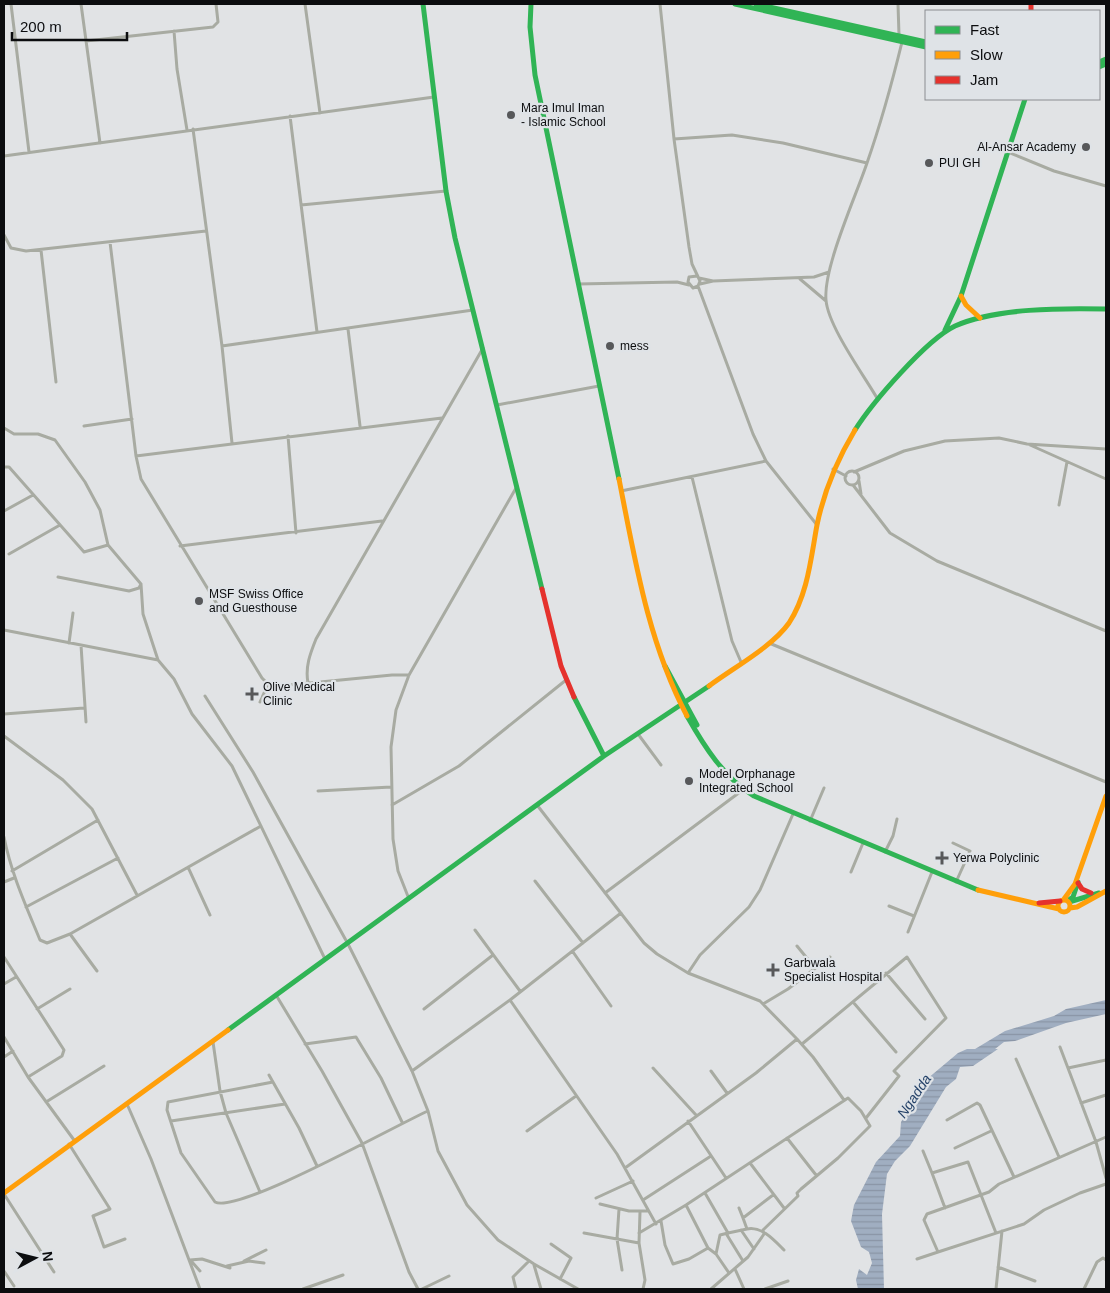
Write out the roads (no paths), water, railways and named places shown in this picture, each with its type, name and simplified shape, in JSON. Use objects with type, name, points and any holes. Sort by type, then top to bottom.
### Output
[{"type":"street","points":[[11,4],[30,152]]},
{"type":"street","points":[[81,4],[100,142]]},
{"type":"street","points":[[86,41],[213,27],[218,22],[216,4]]},
{"type":"street","points":[[305,4],[320,112]]},
{"type":"street","points":[[423,4],[446,190],[455,238],[566,680],[604,756]]},
{"type":"street","points":[[531,4],[530,27],[535,75],[650,630],[662,663],[714,757],[744,789],[766,802],[810,822],[956,882],[1065,912],[1066,902],[1072,891],[1106,796]]},
{"type":"street","points":[[660,4],[674,139],[692,264],[698,277],[701,298],[753,434],[766,461],[817,525]]},
{"type":"street","points":[[735,4],[925,47]]},
{"type":"street","points":[[756,4],[899,34],[925,42]]},
{"type":"street","points":[[898,4],[899,34]]},
{"type":"street","points":[[174,32],[177,69],[188,130]]},
{"type":"street","points":[[877,398],[832,320],[826,301],[830,271],[886,107],[902,42]]},
{"type":"street","points":[[1103,65],[1106,59]]},
{"type":"street","points":[[4,156],[434,97]]},
{"type":"street","points":[[54,1272],[4,1193],[72,1142],[214,1042],[604,756],[683,704],[769,642],[790,624],[798,611],[817,525],[833,468],[852,433],[877,398],[945,332],[961,296],[1006,152],[1025,100]]},
{"type":"street","points":[[290,116],[317,332]]},
{"type":"street","points":[[193,129],[222,346],[232,443]]},
{"type":"street","points":[[674,139],[732,135],[783,143],[867,163]]},
{"type":"street","points":[[1006,152],[1054,171],[1106,186]]},
{"type":"street","points":[[301,205],[446,190]]},
{"type":"street","points":[[4,235],[11,248],[19,251],[206,231]]},
{"type":"street","points":[[110,242],[136,456],[141,479],[262,678],[268,684],[280,686],[409,675]]},
{"type":"street","points":[[42,250],[56,382]]},
{"type":"street","points":[[689,284],[692,264]]},
{"type":"street","points":[[693,288],[713,281],[800,278],[821,276],[830,271]]},
{"type":"street","points":[[676,282],[690,277],[713,281]]},
{"type":"street","points":[[800,278],[810,284],[826,301]]},
{"type":"street","points":[[578,284],[676,282],[689,284],[701,298]]},
{"type":"street","points":[[961,296],[966,305],[980,318]]},
{"type":"street","points":[[945,332],[980,318],[1106,309]]},
{"type":"street","points":[[222,346],[474,310]]},
{"type":"street","points":[[348,329],[360,426]]},
{"type":"street","points":[[308,683],[306,674],[309,657],[316,639],[483,348]]},
{"type":"street","points":[[497,405],[599,386]]},
{"type":"street","points":[[136,456],[360,426],[442,418]]},
{"type":"street","points":[[84,426],[132,419]]},
{"type":"street","points":[[4,428],[14,434],[38,434],[55,440],[85,482],[100,510],[108,544],[141,584],[143,614],[158,660],[174,680],[192,714],[226,756],[326,960]]},
{"type":"street","points":[[288,436],[296,533]]},
{"type":"street","points":[[846,476],[904,450],[945,441],[999,438],[1027,444],[1106,449]]},
{"type":"street","points":[[1027,444],[1106,478]]},
{"type":"street","points":[[621,491],[766,461]]},
{"type":"street","points":[[1059,505],[1066,462]]},
{"type":"street","points":[[4,467],[9,467],[84,552],[108,544]]},
{"type":"street","points":[[833,468],[846,476],[847,482],[853,485],[890,533],[914,549],[937,561],[1106,631]]},
{"type":"street","points":[[853,485],[866,468]]},
{"type":"street","points":[[854,472],[859,479],[862,498]]},
{"type":"street","points":[[692,477],[732,641],[741,662]]},
{"type":"street","points":[[409,899],[398,871],[393,839],[391,747],[396,710],[409,675],[517,487]]},
{"type":"street","points":[[4,511],[33,495]]},
{"type":"street","points":[[180,546],[383,521]]},
{"type":"street","points":[[9,554],[60,526]]},
{"type":"street","points":[[58,577],[129,591],[139,588],[141,584]]},
{"type":"street","points":[[69,643],[73,613]]},
{"type":"street","points":[[4,630],[158,660]]},
{"type":"street","points":[[769,642],[1106,782]]},
{"type":"street","points":[[81,645],[86,722]]},
{"type":"street","points":[[392,806],[459,766],[566,680]]},
{"type":"street","points":[[260,702],[268,684]]},
{"type":"street","points":[[204,696],[253,772],[348,944],[412,1071],[428,1111],[438,1150],[467,1205],[498,1240],[529,1261],[578,1289]]},
{"type":"street","points":[[4,714],[84,708]]},
{"type":"street","points":[[638,734],[661,765]]},
{"type":"street","points":[[4,736],[63,780],[92,809],[137,895]]},
{"type":"street","points":[[318,791],[391,787]]},
{"type":"street","points":[[810,822],[824,788]]},
{"type":"street","points":[[605,893],[744,789]]},
{"type":"street","points":[[537,805],[644,943],[657,954],[688,973],[763,1004],[797,1038],[844,1100]]},
{"type":"street","points":[[688,973],[700,955],[749,907],[760,890],[793,814]]},
{"type":"street","points":[[884,853],[893,836],[897,819]]},
{"type":"street","points":[[12,871],[98,820]]},
{"type":"street","points":[[4,836],[14,878],[43,942],[70,934],[261,825]]},
{"type":"street","points":[[851,872],[863,843]]},
{"type":"street","points":[[953,843],[970,851],[956,882]]},
{"type":"street","points":[[26,907],[118,858]]},
{"type":"street","points":[[188,867],[210,915]]},
{"type":"street","points":[[908,932],[932,872]]},
{"type":"street","points":[[1077,874],[1082,889],[1092,894]]},
{"type":"street","points":[[4,882],[14,878]]},
{"type":"street","points":[[1059,909],[1074,897],[1078,880]]},
{"type":"street","points":[[535,881],[582,943]]},
{"type":"street","points":[[1066,902],[1082,905],[1104,891]]},
{"type":"street","points":[[1033,904],[1066,902],[1104,891]]},
{"type":"street","points":[[889,906],[914,916]]},
{"type":"street","points":[[412,1071],[510,1000],[620,913]]},
{"type":"street","points":[[475,930],[520,991]]},
{"type":"street","points":[[70,934],[97,971]]},
{"type":"street","points":[[797,946],[815,968]]},
{"type":"street","points":[[573,952],[611,1006]]},
{"type":"street","points":[[424,1009],[493,956]]},
{"type":"street","points":[[4,957],[64,1050],[64,1054],[28,1077]]},
{"type":"street","points":[[763,1004],[830,957]]},
{"type":"street","points":[[802,1044],[907,957],[946,1018],[894,1071],[899,1076],[866,1118]]},
{"type":"street","points":[[886,973],[925,1020]]},
{"type":"street","points":[[4,984],[16,977]]},
{"type":"street","points":[[37,1009],[70,989]]},
{"type":"street","points":[[276,995],[322,1070],[362,1143],[409,1272],[418,1289]]},
{"type":"street","points":[[510,1000],[626,1168],[656,1224]]},
{"type":"street","points":[[853,1002],[896,1052]]},
{"type":"street","points":[[4,1037],[28,1077],[72,1142],[110,1209],[93,1216],[104,1246],[125,1238]]},
{"type":"street","points":[[305,1044],[356,1037],[381,1078],[402,1122]]},
{"type":"street","points":[[626,1168],[797,1038]]},
{"type":"street","points":[[214,1042],[220,1091],[226,1113],[260,1192]]},
{"type":"street","points":[[1060,1047],[1096,1142],[1106,1178]]},
{"type":"street","points":[[4,1057],[12,1052]]},
{"type":"street","points":[[1016,1059],[1059,1158]]},
{"type":"street","points":[[1068,1068],[1106,1060]]},
{"type":"street","points":[[46,1102],[104,1066]]},
{"type":"street","points":[[653,1068],[696,1115]]},
{"type":"street","points":[[711,1071],[727,1093]]},
{"type":"street","points":[[269,1075],[317,1166]]},
{"type":"street","points":[[273,1082],[168,1102],[167,1110],[181,1153],[215,1202],[223,1204],[232,1202],[260,1192],[428,1111]]},
{"type":"street","points":[[1081,1104],[1106,1095]]},
{"type":"street","points":[[526,1131],[576,1096]]},
{"type":"street","points":[[640,1233],[686,1206],[848,1098],[866,1118],[870,1126],[801,1188],[797,1193],[798,1196],[762,1230],[764,1234],[743,1261],[711,1289]]},
{"type":"street","points":[[947,1120],[977,1103],[1014,1177]]},
{"type":"street","points":[[127,1104],[151,1159],[200,1289]]},
{"type":"street","points":[[170,1121],[285,1104]]},
{"type":"street","points":[[688,1121],[726,1178]]},
{"type":"street","points":[[955,1148],[991,1131]]},
{"type":"street","points":[[938,1252],[925,1224],[924,1216],[982,1194],[1014,1177],[1106,1137]]},
{"type":"street","points":[[787,1138],[816,1176]]},
{"type":"street","points":[[923,1151],[944,1208]]},
{"type":"street","points":[[643,1200],[712,1156]]},
{"type":"street","points":[[932,1174],[968,1162],[996,1233]]},
{"type":"street","points":[[750,1163],[772,1195],[784,1208]]},
{"type":"street","points":[[596,1198],[633,1181]]},
{"type":"street","points":[[917,1259],[1024,1224],[1044,1210],[1080,1193],[1106,1184]]},
{"type":"street","points":[[705,1193],[743,1261]]},
{"type":"street","points":[[743,1218],[772,1195]]},
{"type":"street","points":[[600,1204],[640,1212],[648,1211]]},
{"type":"street","points":[[686,1206],[708,1248],[716,1254],[729,1273]]},
{"type":"street","points":[[739,1208],[748,1229]]},
{"type":"street","points":[[620,1209],[617,1240],[622,1270]]},
{"type":"street","points":[[640,1212],[639,1243],[645,1280],[643,1289]]},
{"type":"street","points":[[661,1221],[665,1244],[673,1264],[689,1259],[708,1248]]},
{"type":"street","points":[[716,1254],[720,1235],[756,1228],[764,1234],[768,1234],[784,1250]]},
{"type":"street","points":[[741,1230],[754,1248]]},
{"type":"street","points":[[996,1289],[1002,1231]]},
{"type":"street","points":[[584,1233],[639,1243]]},
{"type":"street","points":[[551,1244],[571,1258],[560,1279]]},
{"type":"street","points":[[190,1260],[202,1259],[228,1267],[266,1250]]},
{"type":"street","points":[[1084,1289],[1097,1262],[1103,1258],[1106,1260]]},
{"type":"street","points":[[190,1260],[200,1271]]},
{"type":"street","points":[[238,1263],[256,1261],[264,1263]]},
{"type":"street","points":[[516,1289],[512,1277],[529,1261]]},
{"type":"street","points":[[534,1264],[541,1289]]},
{"type":"street","points":[[998,1267],[1035,1281]]},
{"type":"street","points":[[735,1268],[744,1289]]},
{"type":"street","points":[[4,1271],[14,1286]]},
{"type":"street","points":[[303,1289],[343,1275]]},
{"type":"street","points":[[422,1289],[449,1276]]},
{"type":"street","points":[[765,1289],[788,1281]]},
{"type":"water","points":[[1106,1000],[1106,1014],[1066,1023],[1015,1041],[1004,1042],[995,1049],[998,1049],[973,1066],[960,1067],[956,1079],[946,1087],[910,1146],[895,1161],[887,1174],[882,1214],[884,1289],[858,1289],[856,1280],[859,1269],[867,1275],[872,1263],[869,1252],[861,1247],[851,1221],[854,1205],[876,1162],[900,1136],[901,1122],[927,1079],[958,1053],[967,1049],[975,1049],[1005,1031],[1054,1016],[1066,1009]]},
{"type":"place","name":"Mara Imul Iman - Islamic School","points":[[511,115]]},
{"type":"place","name":"Al-Ansar Academy","points":[[1086,147]]},
{"type":"place","name":"PUI GH","points":[[929,163]]},
{"type":"place","name":"mess","points":[[610,346]]},
{"type":"place","name":"MSF Swiss Office and Guesthouse","points":[[199,601]]},
{"type":"place","name":"Olive Medical Clinic","points":[[252,694]]},
{"type":"place","name":"Model Orphanage Integrated School","points":[[689,781]]},
{"type":"place","name":"Yerwa Polyclinic","points":[[942,858]]},
{"type":"place","name":"Garbwala Specialist Hospital","points":[[773,970]]},
{"type":"water label","name":"Ngadda","points":[[914,1096]]}]
